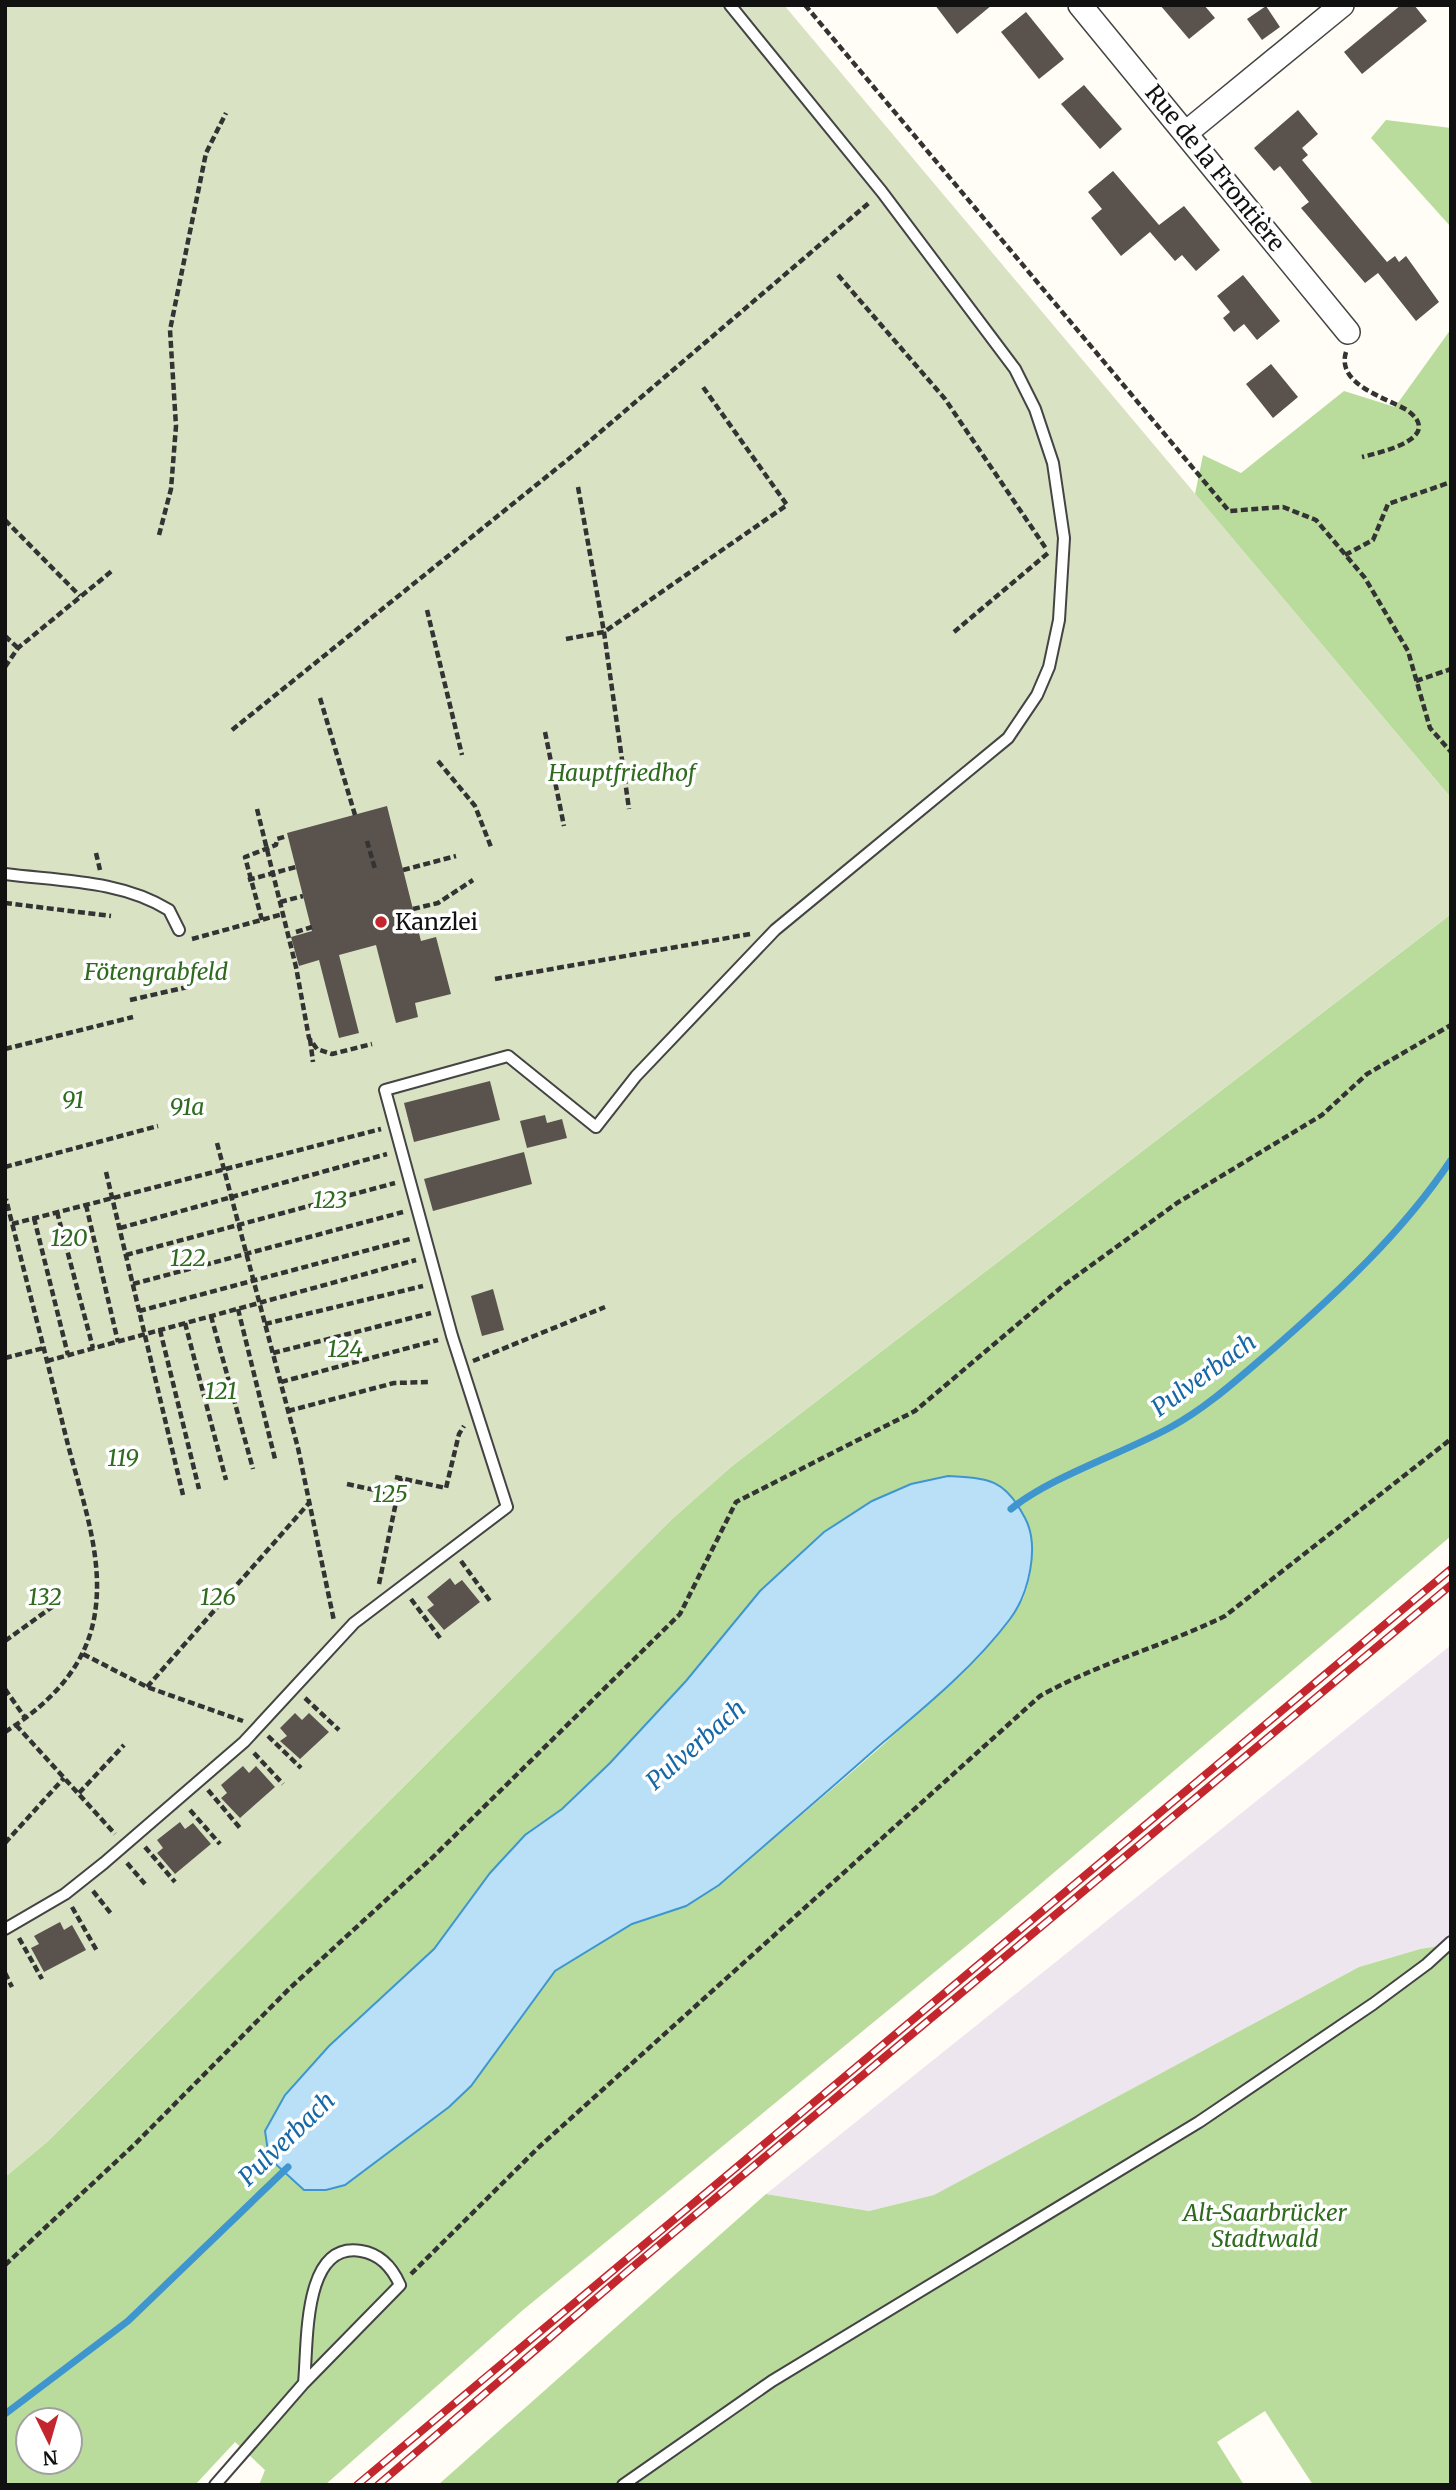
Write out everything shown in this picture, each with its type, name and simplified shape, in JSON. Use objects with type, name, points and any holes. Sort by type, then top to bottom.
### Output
[{"type":"street","name":"Rue de la Frontière","points":[[1080,5],[1187,132],[1348,332]]},
{"type":"street","points":[[1187,132],[1342,5]]},
{"type":"lane","points":[[9,1927],[65,1894],[136,1836],[244,1742],[338,1639],[374,1608],[507,1507],[452,1336],[385,1090],[509,1056],[596,1127],[636,1076],[775,930],[1007,738],[1037,695],[1049,667],[1059,620],[1065,538],[1053,463],[1035,409],[1015,369],[882,192],[730,5]]},
{"type":"lane","points":[[5,874],[126,891],[169,910],[180,936]]},
{"type":"lane","points":[[623,2485],[772,2381],[1199,2122],[1373,2004],[1427,1964],[1451,1942]]},
{"type":"lane","points":[[215,2485],[304,2383],[400,2285],[395,2273],[381,2259],[349,2249],[334,2253],[324,2262],[314,2290],[304,2383]]},
{"type":"path","points":[[804,5],[1229,511],[1283,507],[1316,520],[1365,578],[1408,651],[1430,728],[1451,751]]},
{"type":"path","points":[[159,535],[171,489],[176,426],[170,330],[206,153],[226,113]]},
{"type":"path","points":[[232,730],[571,457],[882,192]]},
{"type":"path","points":[[838,275],[945,400],[1048,552]]},
{"type":"path","points":[[1348,332],[1350,340],[1343,363],[1348,375],[1408,410],[1416,416],[1419,424],[1418,432],[1403,444],[1362,457]]},
{"type":"path","points":[[566,639],[604,632],[787,505],[703,387]]},
{"type":"path","points":[[1345,555],[1373,540],[1388,505],[1451,482]]},
{"type":"path","points":[[578,487],[604,632],[629,809]]},
{"type":"path","points":[[5,520],[80,596]]},
{"type":"path","points":[[954,632],[1065,538]]},
{"type":"path","points":[[5,667],[18,648],[113,570]]},
{"type":"path","points":[[428,610],[463,755]]},
{"type":"path","points":[[5,636],[18,648]]},
{"type":"path","points":[[1416,681],[1451,669]]},
{"type":"path","points":[[320,698],[355,815]]},
{"type":"path","points":[[545,732],[564,826]]},
{"type":"path","points":[[438,761],[475,806],[491,847]]},
{"type":"path","points":[[257,808],[288,934],[313,1062]]},
{"type":"path","points":[[262,920],[245,857],[266,851],[276,845],[277,839],[287,836]]},
{"type":"path","points":[[367,841],[374,869]]},
{"type":"path","points":[[403,870],[456,856]]},
{"type":"path","points":[[250,879],[296,867]]},
{"type":"path","points":[[413,909],[438,903],[473,880]]},
{"type":"path","points":[[279,902],[303,896]]},
{"type":"path","points":[[5,903],[111,916]]},
{"type":"path","points":[[180,936],[283,914]]},
{"type":"path","points":[[288,934],[312,928]]},
{"type":"path","points":[[495,979],[775,930]]},
{"type":"path","points":[[130,1000],[192,986]]},
{"type":"path","points":[[5,1049],[133,1017]]},
{"type":"path","points":[[5,2265],[135,2144],[290,1988],[432,1858],[680,1614],[736,1502],[915,1411],[1064,1285],[1177,1203],[1322,1115],[1367,1074],[1451,1025]]},
{"type":"path","points":[[309,1038],[317,1048],[332,1054],[372,1044]]},
{"type":"path","points":[[12,1224],[395,1125]]},
{"type":"path","points":[[5,1167],[158,1126]]},
{"type":"path","points":[[217,1143],[281,1382],[338,1639]]},
{"type":"path","points":[[120,1228],[401,1150]]},
{"type":"path","points":[[106,1172],[183,1495]]},
{"type":"path","points":[[126,1255],[410,1180]]},
{"type":"path","points":[[5,1731],[26,1719],[58,1690],[83,1654],[95,1615],[94,1553],[6,1199]]},
{"type":"path","points":[[86,1205],[118,1342]]},
{"type":"path","points":[[133,1284],[418,1209]]},
{"type":"path","points":[[58,1212],[93,1348]]},
{"type":"path","points":[[34,1218],[68,1355]]},
{"type":"path","points":[[139,1311],[425,1235]]},
{"type":"path","points":[[47,1361],[430,1256]]},
{"type":"path","points":[[265,1324],[438,1282]]},
{"type":"path","points":[[461,1366],[605,1307]]},
{"type":"path","points":[[237,1309],[275,1459]]},
{"type":"path","points":[[273,1353],[445,1310]]},
{"type":"path","points":[[211,1316],[253,1469]]},
{"type":"path","points":[[185,1323],[226,1480]]},
{"type":"path","points":[[160,1330],[199,1489]]},
{"type":"path","points":[[281,1382],[452,1336]]},
{"type":"path","points":[[5,1358],[44,1348]]},
{"type":"path","points":[[288,1411],[394,1383],[429,1382]]},
{"type":"path","points":[[395,1476],[446,1488],[458,1434],[476,1412]]},
{"type":"path","points":[[400,2285],[539,2147],[1040,1696],[1083,1672],[1193,1632],[1225,1616],[1451,1439]]},
{"type":"path","points":[[374,1608],[401,1478]]},
{"type":"path","points":[[347,1484],[398,1495]]},
{"type":"path","points":[[147,1687],[309,1502]]},
{"type":"path","points":[[452,1549],[490,1601]]},
{"type":"path","points":[[408,1595],[440,1638]]},
{"type":"path","points":[[5,1641],[59,1602]]},
{"type":"path","points":[[83,1654],[147,1687],[258,1727],[301,1768]]},
{"type":"path","points":[[295,1688],[339,1730]]},
{"type":"path","points":[[5,1689],[26,1719]]},
{"type":"path","points":[[16,1725],[79,1793],[145,1884]]},
{"type":"path","points":[[244,1742],[283,1784]]},
{"type":"path","points":[[79,1793],[124,1745]]},
{"type":"path","points":[[5,1843],[64,1778]]},
{"type":"path","points":[[200,1782],[240,1828]]},
{"type":"path","points":[[180,1798],[219,1844]]},
{"type":"path","points":[[136,1836],[175,1882]]},
{"type":"path","points":[[84,1879],[112,1915]]},
{"type":"path","points":[[65,1894],[97,1951]]},
{"type":"path","points":[[9,1927],[42,1979]]},
{"type":"path","points":[[5,1973],[12,1987]]},
{"type":"shaded area","points":[[1451,1645],[1451,1944],[1420,1949],[1359,1967],[935,2195],[869,2211],[766,2194]]},
{"type":"green space","name":"Hauptfriedhof","points":[[5,5],[784,5],[1451,798],[1451,914],[732,1466],[673,1518],[48,2141],[5,2177]]},
{"type":"green space","points":[[1386,120],[1451,128],[1451,227],[1371,138]]},
{"type":"green space","points":[[1451,329],[1451,798],[1195,494],[1203,455],[1241,473],[1344,391],[1395,407]]},
{"type":"green space","points":[[1451,914],[1451,1536],[998,1920],[523,2310],[325,2485],[259,2485],[265,2470],[235,2442],[195,2485],[5,2485],[5,2177],[48,2141],[673,1518],[732,1466]],"holes":[[[1018,1504],[1031,1546],[1031,1569],[1022,1601],[1002,1629],[940,1692],[719,1885],[686,1906],[632,1924],[555,1971],[471,2086],[449,2107],[389,2150],[364,2172],[394,1989],[434,1949],[490,1873],[525,1835],[562,1809],[610,1763],[686,1681],[760,1591]]]},
{"type":"green space","name":"Alt-Saarbrücker Stadtwald","points":[[1451,1944],[1451,2485],[1313,2485],[1265,2411],[1217,2442],[1244,2485],[438,2485],[766,2194],[869,2211],[934,2195],[1359,1967],[1420,1949]]},
{"type":"water","points":[[948,1476],[985,1480],[1003,1488],[1025,1518],[1032,1542],[1030,1570],[1017,1609],[965,1670],[719,1885],[686,1906],[632,1924],[555,1971],[471,2086],[449,2107],[345,2185],[326,2190],[304,2190],[269,2158],[265,2131],[285,2095],[329,2046],[434,1949],[490,1873],[525,1835],[562,1809],[610,1763],[686,1681],[760,1591],[824,1532],[872,1501],[911,1484]]},
{"type":"building","points":[[935,5],[992,5],[957,34]]},
{"type":"building","points":[[1160,5],[1204,5],[1215,18],[1189,39]]},
{"type":"building","points":[[1401,5],[1414,5],[1427,21],[1362,74],[1344,52]]},
{"type":"building","points":[[1266,6],[1280,27],[1262,40],[1247,19]]},
{"type":"building","points":[[1026,12],[1064,59],[1039,79],[1001,32]]},
{"type":"building","points":[[1084,85],[1122,129],[1100,149],[1061,104]]},
{"type":"building","points":[[1298,110],[1318,134],[1302,148],[1308,155],[1302,160],[1387,262],[1395,256],[1399,262],[1406,256],[1439,302],[1416,321],[1378,273],[1365,283],[1301,208],[1309,202],[1280,166],[1274,171],[1254,148]]},
{"type":"building","points":[[1113,171],[1159,225],[1184,206],[1220,250],[1196,271],[1182,255],[1175,261],[1150,232],[1121,256],[1091,218],[1102,209],[1088,192]]},
{"type":"building","points":[[1243,275],[1280,321],[1257,340],[1244,324],[1234,332],[1223,318],[1230,312],[1217,296]]},
{"type":"building","points":[[1271,364],[1298,397],[1273,418],[1246,384]]},
{"type":"building","name":"Kanzlei","points":[[387,806],[421,941],[436,937],[451,994],[415,1003],[418,1017],[396,1023],[376,945],[339,955],[359,1033],[339,1038],[319,960],[299,966],[291,937],[312,931],[287,833]]},
{"type":"building","points":[[490,1081],[500,1120],[414,1142],[404,1103]]},
{"type":"building","points":[[545,1115],[547,1123],[562,1119],[567,1138],[527,1148],[520,1121]]},
{"type":"building","points":[[524,1152],[532,1184],[433,1211],[424,1179]]},
{"type":"building","points":[[493,1289],[504,1330],[482,1336],[471,1296]]},
{"type":"building","points":[[450,1578],[455,1585],[462,1580],[480,1602],[444,1630],[427,1610],[434,1605],[427,1597]]},
{"type":"building","points":[[295,1713],[302,1720],[309,1713],[329,1732],[300,1759],[280,1741],[287,1736],[280,1728]]},
{"type":"building","points":[[243,1766],[249,1773],[256,1766],[275,1787],[240,1818],[221,1798],[227,1793],[221,1785]]},
{"type":"building","points":[[180,1822],[185,1829],[193,1823],[211,1844],[175,1874],[157,1853],[163,1848],[157,1840]]},
{"type":"building","points":[[60,1922],[64,1930],[72,1925],[86,1950],[44,1972],[31,1948],[39,1944],[34,1936]]},
{"type":"waterway","name":"Pulverbach","points":[[1011,1509],[1046,1486],[1171,1427],[1224,1391],[1368,1260],[1412,1212],[1451,1160]]},
{"type":"waterway","name":"Pulverbach","points":[[5,2414],[128,2321],[288,2167]]},
{"type":"railway","points":[[357,2485],[1451,1569]]},
{"type":"railway","points":[[378,2485],[629,2270],[1451,1585]]},
{"type":"place","name":"Kanzlei","points":[[381,922]]},
{"type":"park label","name":"Fötengrabfeld","points":[[156,972]]},
{"type":"park label","name":"91","points":[[73,1100]]},
{"type":"park label","name":"91a","points":[[187,1107]]},
{"type":"park label","name":"123","points":[[330,1200]]},
{"type":"park label","name":"120","points":[[69,1238]]},
{"type":"park label","name":"122","points":[[188,1258]]},
{"type":"park label","name":"124","points":[[345,1349]]},
{"type":"park label","name":"121","points":[[221,1391]]},
{"type":"park label","name":"119","points":[[123,1458]]},
{"type":"park label","name":"125","points":[[390,1494]]},
{"type":"park label","name":"132","points":[[45,1597]]},
{"type":"park label","name":"126","points":[[218,1597]]}]
